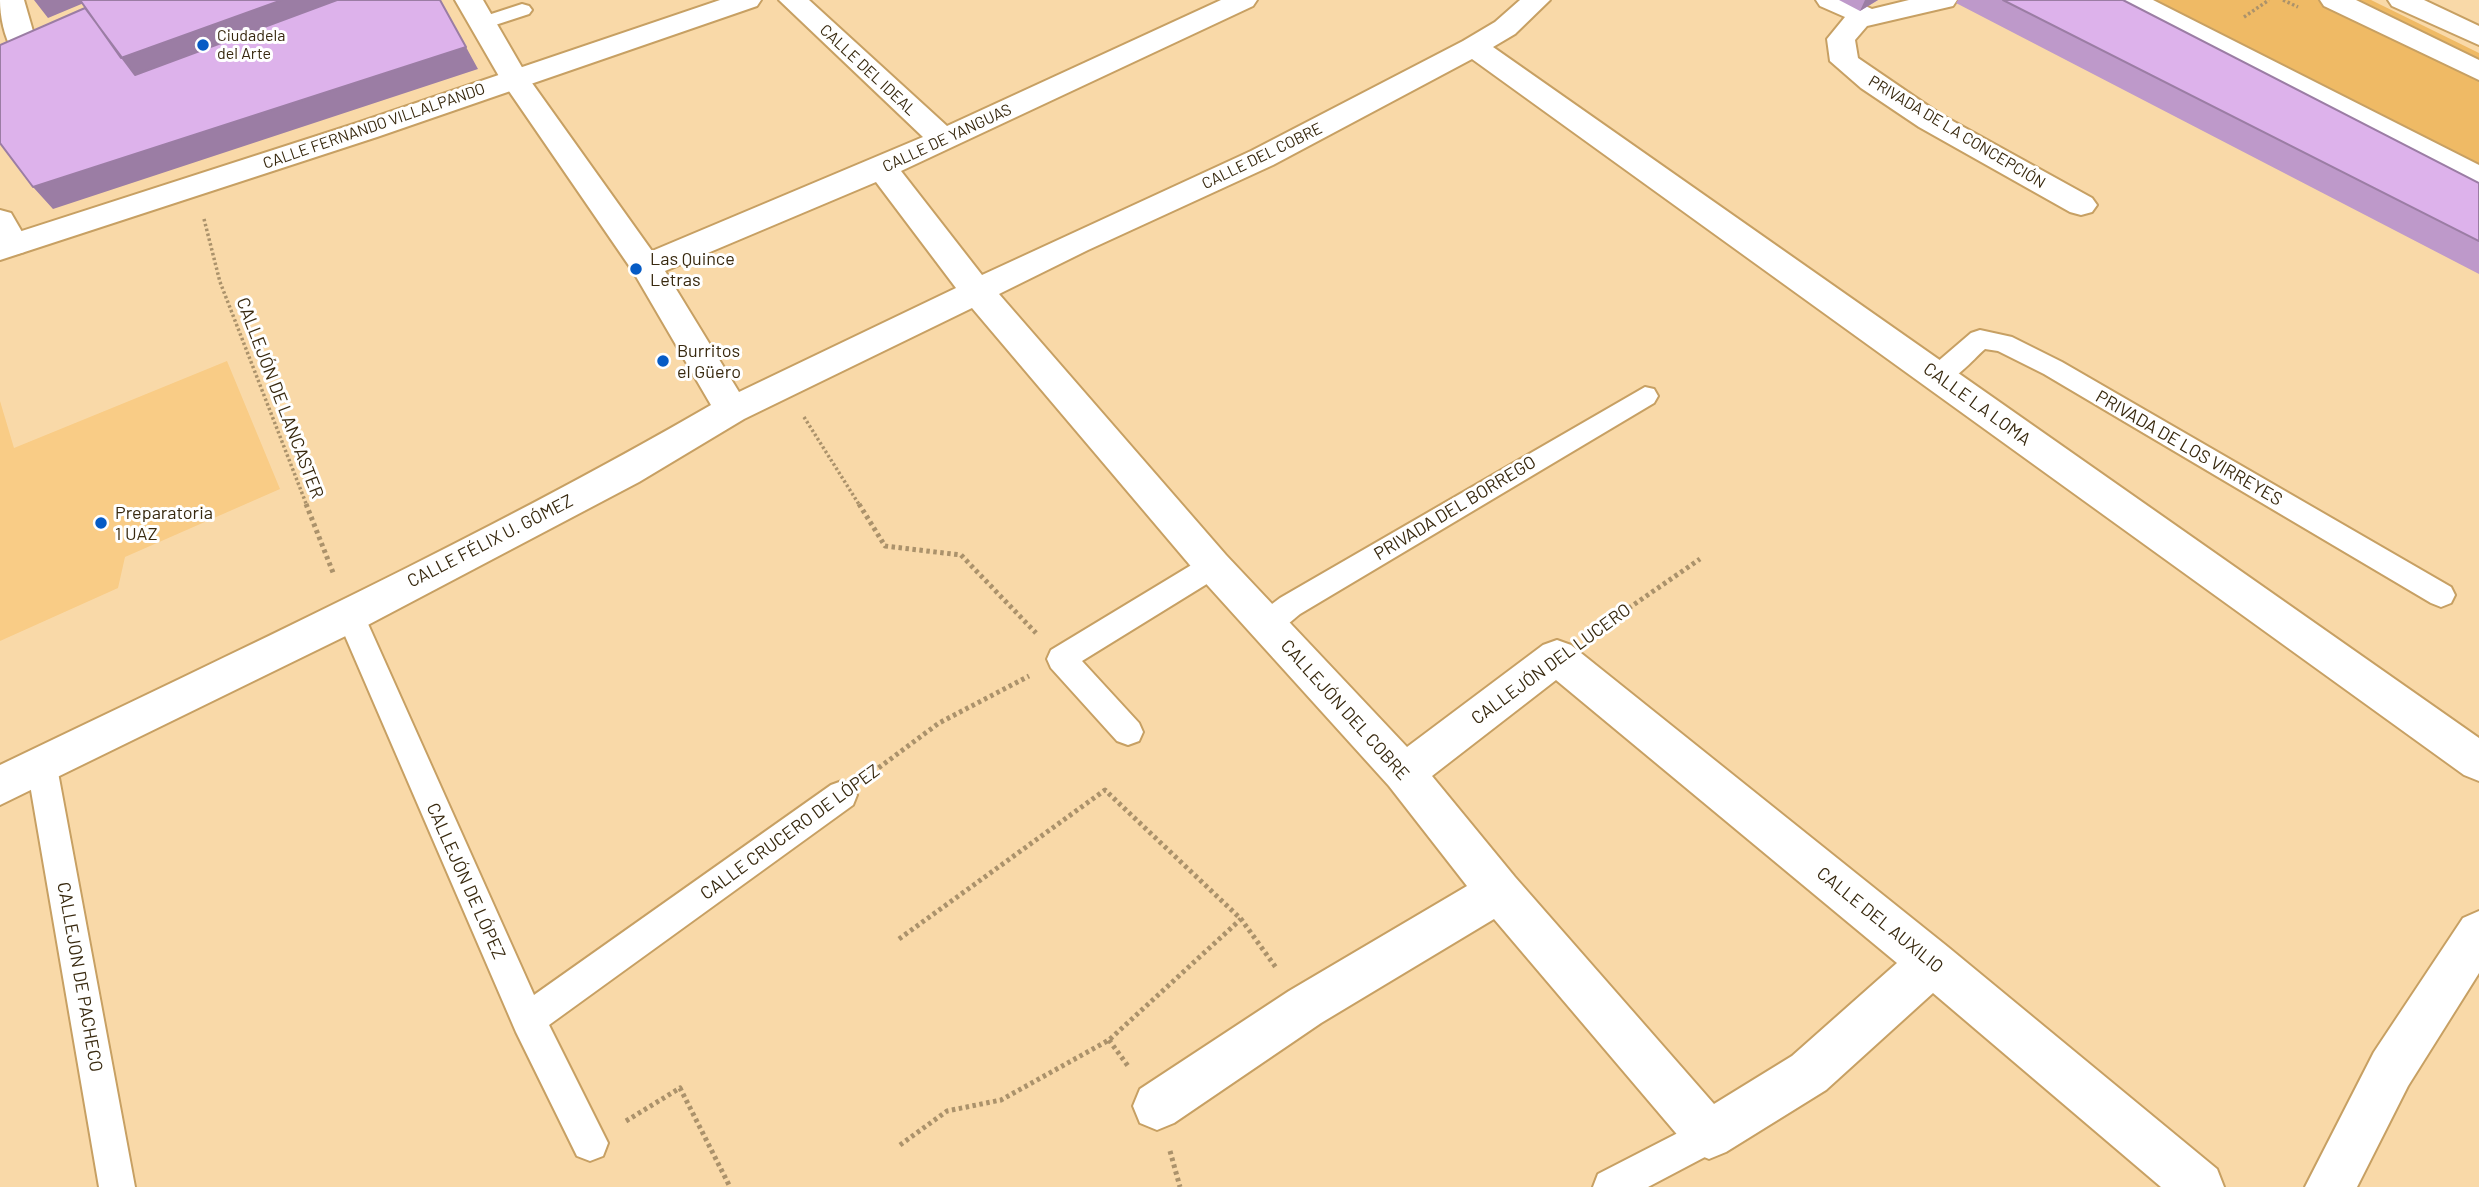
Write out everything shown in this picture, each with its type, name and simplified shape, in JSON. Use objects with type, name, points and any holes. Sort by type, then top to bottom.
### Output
[{"type":"street","points":[[10,0],[11,50],[48,34]]},
{"type":"street","name":"CALLE FERNANDO VILLALPANDO","points":[[4,238],[195,187],[747,0]]},
{"type":"street","name":"CALLE DEL IDEAL","points":[[793,0],[944,140]]},
{"type":"street","name":"CALLE DE YANGUAS","points":[[646,266],[882,168],[1243,0]]},
{"type":"street","name":"CALLE DEL COBRE","points":[[976,290],[1262,158],[1505,29],[1536,0]]},
{"type":"street","points":[[1830,0],[1869,18],[1909,6],[1943,0]]},
{"type":"street","points":[[2132,0],[2479,178]]},
{"type":"street","points":[[2334,0],[2479,71]]},
{"type":"street","points":[[2402,0],[2479,37]]},
{"type":"street","points":[[476,12],[514,78],[646,266],[732,410]]},
{"type":"street","name":"PRIVADA DE LA CONCEPCIÓN","points":[[1860,16],[1841,39],[1844,61],[1922,115],[2081,205]]},
{"type":"street","name":"CALLE LA LOMA","points":[[1473,47],[2479,762]]},
{"type":"street","points":[[882,168],[976,290]]},
{"type":"street","name":"CALLE FÉLIX U. GÓMEZ","points":[[0,786],[350,615],[625,472],[732,410],[976,290]]},
{"type":"street","name":"CALLEJÓN DEL COBRE","points":[[976,290],[1213,566],[1404,773],[1499,892],[1709,1135]]},
{"type":"street","name":"CALLEJÓN DEL LUCERO","points":[[1404,773],[1557,657]]},
{"type":"street","name":"CALLE DEL AUXILIO","points":[[1557,657],[1932,963],[2199,1187]]},
{"type":"street","points":[[1157,1106],[1305,1007],[1499,892]]},
{"type":"street","points":[[2330,1187],[2391,1069],[2479,933]]},
{"type":"street","points":[[1709,1135],[1808,1073],[1932,963]]},
{"type":"lane","points":[[476,12],[522,10]]},
{"type":"lane","name":"PRIVADA DE LOS VIRREYES","points":[[1938,376],[1980,339],[2003,343],[2053,369],[2441,595]]},
{"type":"lane","name":"PRIVADA DEL BORREGO","points":[[1266,624],[1290,606],[1645,396]]},
{"type":"lane","points":[[1128,732],[1061,659],[1213,566]]},
{"type":"lane","name":"CALLEJÓN DE LÓPEZ","points":[[350,615],[528,1020],[590,1143]]},
{"type":"lane","name":"CALLEJON DE PACHECO","points":[[42,767],[117,1187]]},
{"type":"lane","name":"CALLE CRUCERO DE LÓPEZ","points":[[528,1020],[842,795]]},
{"type":"lane","points":[[1611,1187],[1709,1135]]},
{"type":"path","points":[[2237,22],[2269,0]]},
{"type":"path","name":"CALLEJÓN DE LANCASTER","points":[[195,187],[220,282],[350,615]]},
{"type":"path","points":[[785,386],[884,546],[961,555],[1061,659]]},
{"type":"path","name":"CALLEJÓN DEL LUCERO","points":[[1557,657],[1700,559]]},
{"type":"path","name":"CALLE CRUCERO DE LÓPEZ","points":[[842,795],[939,723],[1061,659]]},
{"type":"path","points":[[900,939],[1105,790],[1241,919],[1305,1007]]},
{"type":"path","points":[[900,1145],[947,1111],[1001,1100],[1109,1040],[1241,919]]},
{"type":"path","points":[[590,1143],[680,1088],[730,1187]]},
{"type":"shaded area","points":[[2068,0],[2371,0],[2479,53],[2479,215]]},
{"type":"shaded area","name":"Preparatoria 1 UAZ","points":[[227,361],[280,489],[125,557],[118,588],[0,641],[0,401],[14,448]]},
{"type":"building","points":[[80,0],[282,0],[121,58]]},
{"type":"building","points":[[337,0],[440,0],[466,47],[33,187],[0,143],[0,45],[85,8],[135,75]]},
{"type":"building","points":[[2003,0],[2123,0],[2479,183],[2479,241]]},
{"type":"place","name":"Ciudadela del Arte","points":[[203,45]]},
{"type":"place","name":"Las Quince Letras","points":[[636,269]]},
{"type":"place","name":"Burritos el Güero","points":[[663,361]]},
{"type":"place","name":"Preparatoria 1 UAZ","points":[[101,523]]}]
